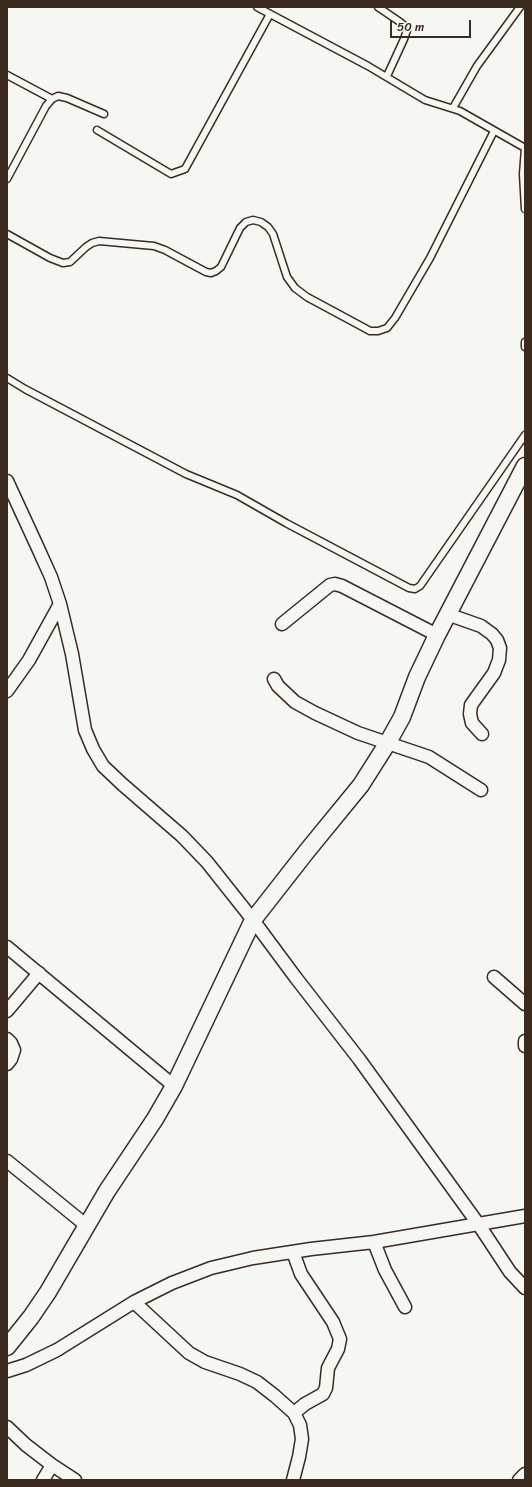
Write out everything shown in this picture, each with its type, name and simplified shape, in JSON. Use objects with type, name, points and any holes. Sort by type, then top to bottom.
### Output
[{"type":"street","points":[[9,1343],[31,1317],[48,1292],[107,1192],[156,1119],[174,1086],[253,920],[361,785],[387,744],[402,717],[417,677],[447,614],[525,466]]},
{"type":"street","points":[[7,481],[40,552],[60,604],[72,654],[85,730],[93,749],[103,766],[182,836],[207,862],[359,1059],[479,1225],[510,1272],[525,1288]]},
{"type":"street","points":[[282,624],[330,585],[335,584],[342,586],[437,635]]},
{"type":"street","points":[[7,691],[29,660],[60,604]]},
{"type":"street","points":[[447,614],[481,626],[492,634],[497,640],[500,648],[499,660],[494,673],[476,697],[470,710],[472,722],[482,734]]},
{"type":"street","points":[[274,679],[278,686],[295,702],[347,728],[387,744],[418,752],[429,757],[481,790]]},
{"type":"street","points":[[7,947],[174,1086]]},
{"type":"street","points":[[7,1011],[39,973]]},
{"type":"street","points":[[494,977],[525,1004]]},
{"type":"street","points":[[7,1039],[11,1043],[14,1050],[11,1059],[7,1064]]},
{"type":"street","points":[[525,1041],[525,1046]]},
{"type":"street","points":[[7,1161],[87,1226]]},
{"type":"street","points":[[7,1371],[26,1365],[57,1350],[134,1302],[172,1283],[211,1268],[253,1258],[374,1242],[525,1216]]},
{"type":"street","points":[[374,1242],[385,1270],[405,1307]]},
{"type":"street","points":[[293,1252],[301,1274],[333,1322],[340,1339],[338,1349],[328,1368],[326,1388],[323,1394],[305,1404],[294,1413]]},
{"type":"street","points":[[134,1302],[189,1353],[205,1362],[240,1374],[257,1382],[294,1413],[300,1425],[302,1439],[293,1480]]},
{"type":"street","points":[[7,1428],[52,1465],[75,1480]]},
{"type":"street","points":[[43,1480],[52,1465]]},
{"type":"street","points":[[519,1480],[525,1474]]},
{"type":"lane","points":[[257,7],[387,76],[425,100],[453,108],[525,148],[523,174],[525,209]]},
{"type":"lane","points":[[378,7],[400,22],[406,27],[407,30],[387,76]]},
{"type":"lane","points":[[453,108],[477,66],[520,7]]},
{"type":"lane","points":[[97,130],[171,174],[185,169],[270,14]]},
{"type":"lane","points":[[7,75],[52,99]]},
{"type":"lane","points":[[7,179],[46,106],[52,99],[58,96],[67,98],[104,114]]},
{"type":"lane","points":[[7,234],[50,258],[63,263],[70,262],[92,242],[99,241],[154,246],[165,250],[206,272],[211,273],[216,272],[221,267],[240,228],[246,222],[252,220],[261,222],[268,227],[273,234],[287,277],[295,288],[307,297],[359,326],[370,331],[378,331],[386,328],[395,318],[430,258],[494,131]]},
{"type":"lane","points":[[525,342],[525,347]]},
{"type":"lane","points":[[7,378],[186,474],[237,495],[286,524],[410,588],[415,589],[420,586],[525,435]]}]
